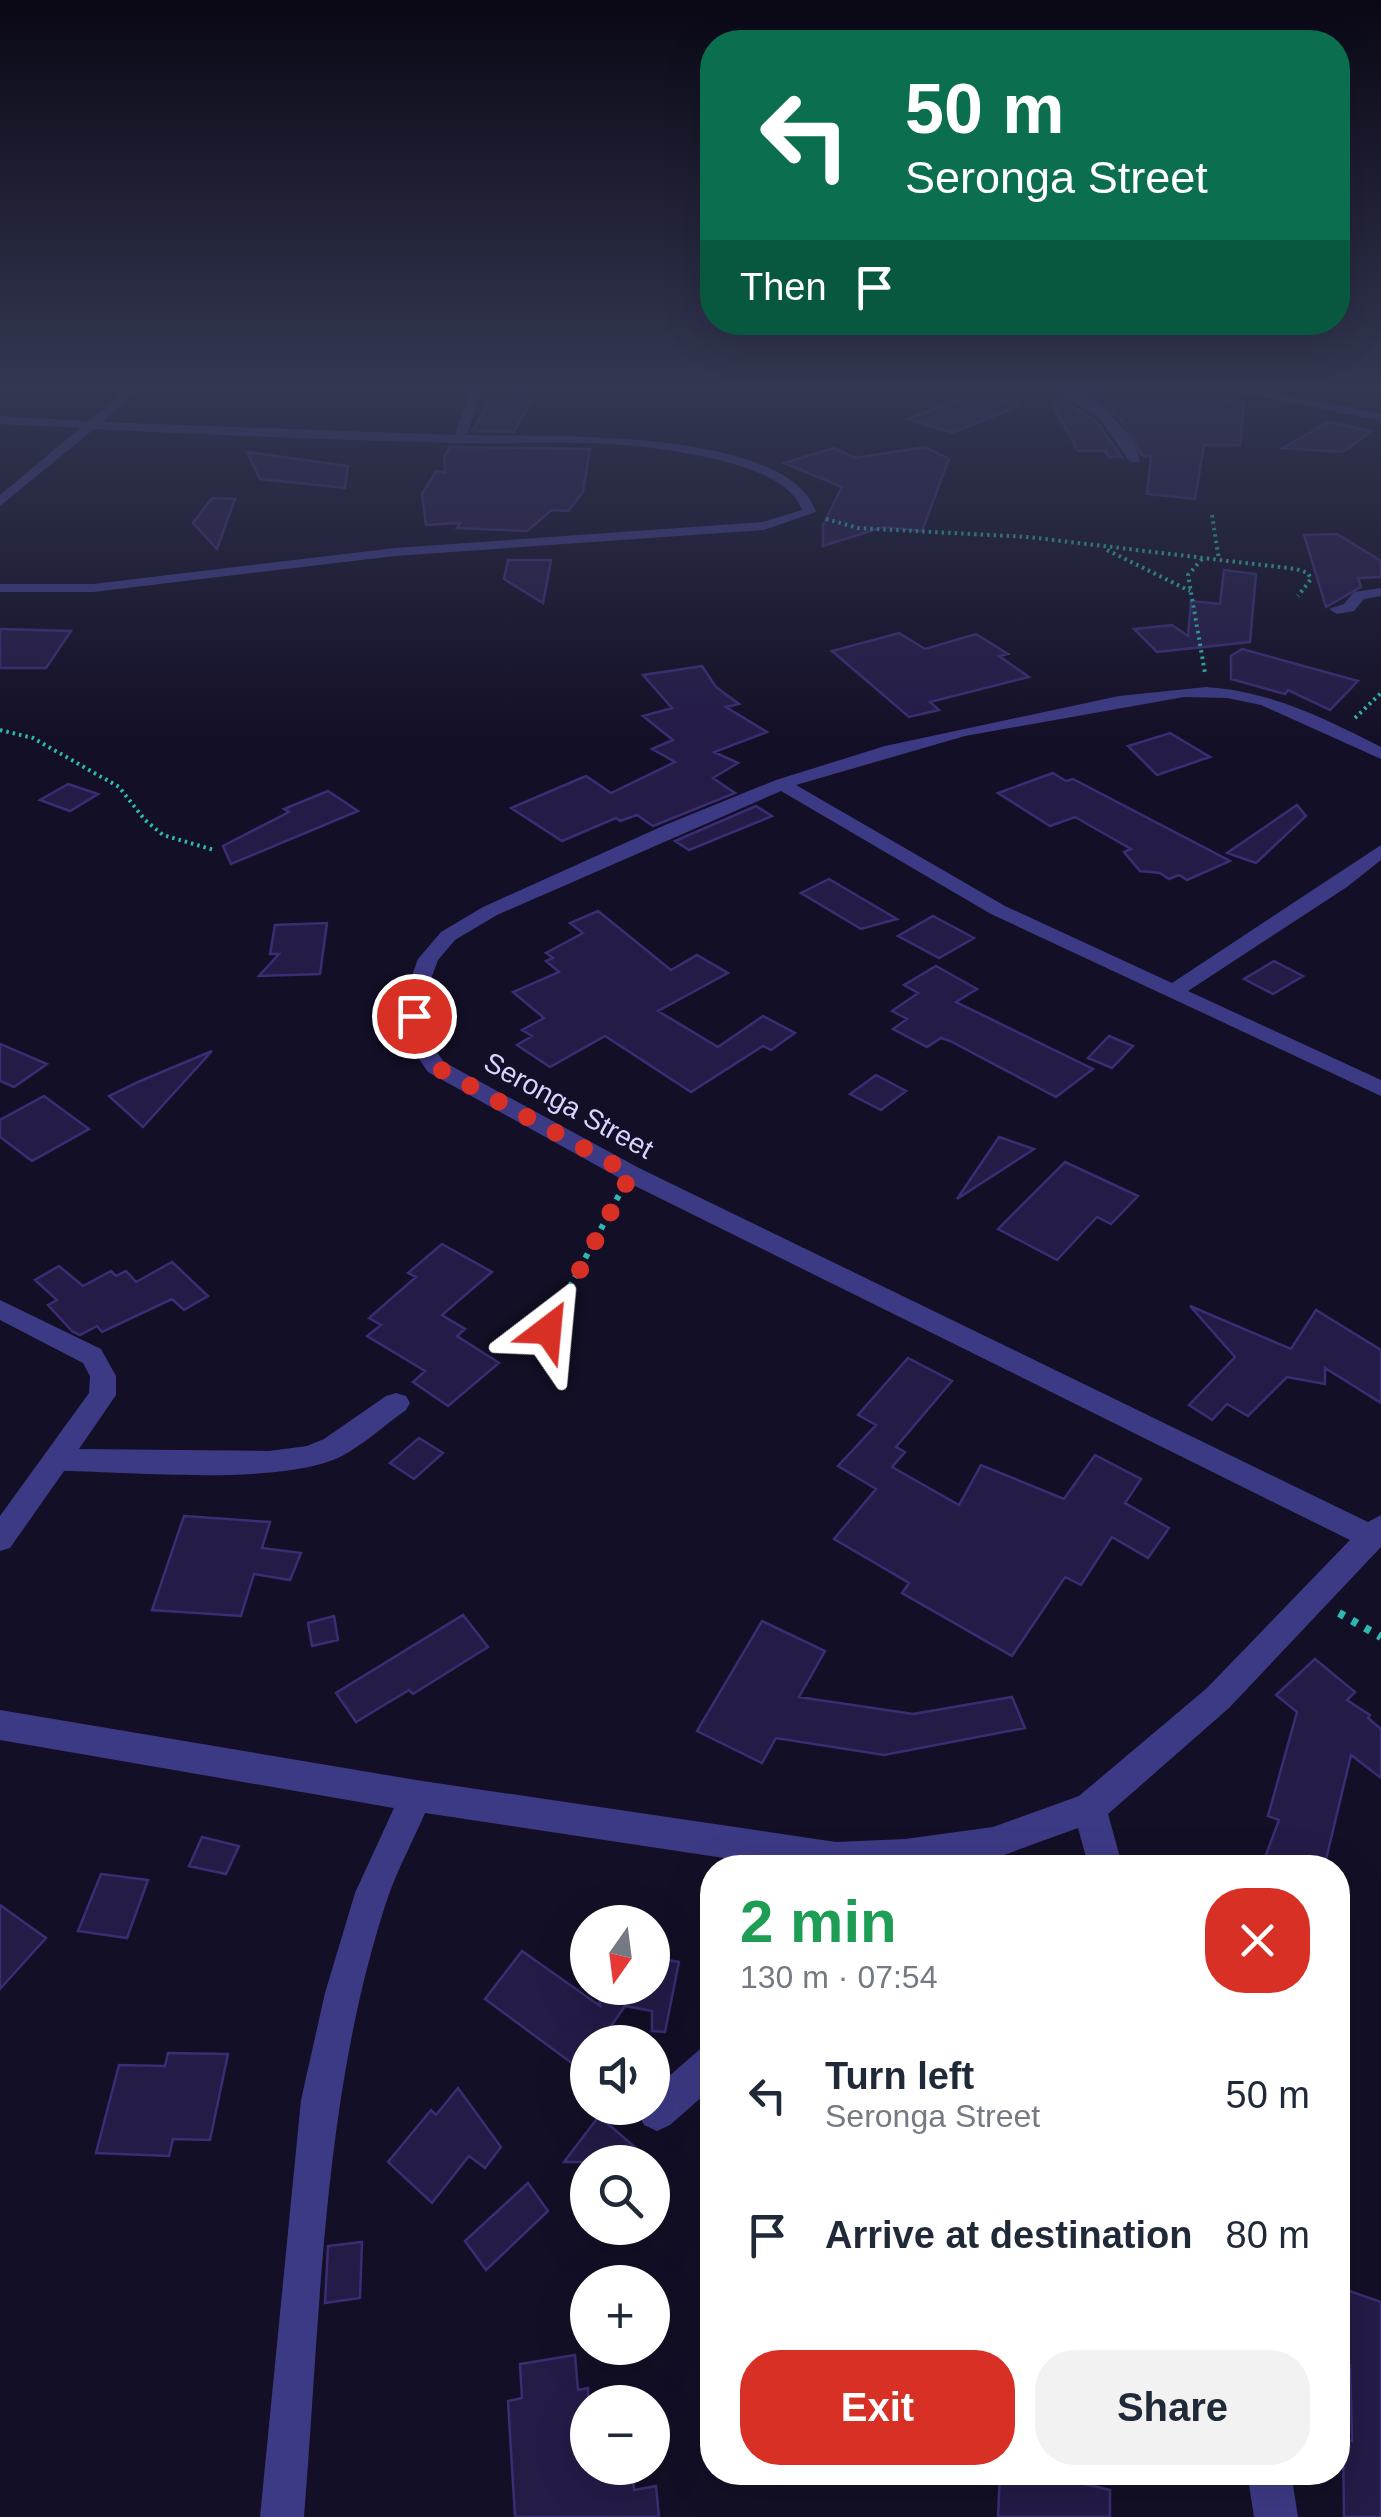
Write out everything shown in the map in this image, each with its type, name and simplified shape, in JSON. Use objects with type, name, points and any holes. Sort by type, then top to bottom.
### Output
[{"type":"street","points":[[0,588],[93,588],[395,552],[730,529],[792,520],[809,512],[810,505]]},
{"type":"street","points":[[1337,610],[1350,608],[1358,594],[1381,592]]},
{"type":"street","name":"Seronga Street","points":[[1377,1533],[631,1174],[436,1067],[414,1036],[415,995],[428,959],[448,936],[490,910],[782,784],[878,752],[1167,692],[1207,691],[1248,696],[1297,711],[1381,754]]},
{"type":"street","points":[[782,784],[998,910],[1381,1089]]},
{"type":"street","points":[[1172,992],[1340,883],[1381,850]]},
{"type":"street","points":[[0,1309],[92,1356],[103,1376],[102,1395],[0,1540]]},
{"type":"street","points":[[54,1460],[270,1462],[308,1457],[334,1447],[396,1403]]},
{"type":"street","points":[[905,1855],[992,1843],[1090,1808],[1218,1698],[1377,1533]]},
{"type":"street","points":[[0,1726],[416,1796],[816,1855]]},
{"type":"street","points":[[282,2517],[320,2100],[343,1992],[372,1893],[416,1796]]},
{"type":"street","points":[[1090,1808],[1103,1855]]},
{"type":"street","points":[[976,1855],[992,1843]]},
{"type":"street","points":[[670,2100],[700,2074]]},
{"type":"street","points":[[1271,2485],[1276,2517]]},
{"type":"path","points":[[809,512],[858,528],[1028,537],[1308,572],[1311,579],[1298,596]]},
{"type":"path","points":[[1212,515],[1219,560]]},
{"type":"path","points":[[1104,548],[1192,591]]},
{"type":"path","points":[[1204,558],[1189,570],[1207,691]]},
{"type":"path","points":[[1340,733],[1381,693]]},
{"type":"path","points":[[0,730],[33,738],[119,787],[144,820],[163,835],[214,850]]},
{"type":"path","points":[[548,1330],[631,1174]]},
{"type":"path","points":[[1314,1600],[1381,1637]]},
{"type":"building","points":[[206,505],[233,505],[217,549],[193,523]]},
{"type":"building","points":[[423,505],[572,505],[568,511],[552,510],[527,531],[457,528],[460,523],[426,525]]},
{"type":"building","points":[[833,505],[932,505],[922,531],[883,527],[823,546],[823,525]]},
{"type":"building","points":[[1337,534],[1381,561],[1381,577],[1358,578],[1361,587],[1326,607],[1304,535]]},
{"type":"building","points":[[508,560],[551,560],[543,603],[504,579]]},
{"type":"building","points":[[1224,570],[1256,574],[1250,642],[1157,652],[1134,629],[1172,625],[1188,636],[1191,601],[1220,604]]},
{"type":"building","points":[[0,629],[71,631],[46,668],[0,668]]},
{"type":"building","points":[[899,633],[925,649],[976,634],[1008,654],[999,656],[1029,677],[930,702],[939,710],[909,717],[832,651]]},
{"type":"building","points":[[1242,649],[1358,681],[1330,710],[1288,690],[1285,694],[1231,679],[1231,656]]},
{"type":"building","points":[[702,666],[716,687],[739,704],[726,707],[767,732],[714,752],[738,763],[713,778],[735,793],[653,826],[637,815],[620,821],[616,818],[562,841],[511,808],[586,776],[611,793],[675,762],[652,749],[673,740],[643,716],[672,708],[643,675]]},
{"type":"building","points":[[1170,733],[1210,757],[1157,775],[1128,746]]},
{"type":"building","points":[[1053,773],[1066,781],[1073,779],[1230,861],[1187,880],[1179,875],[1169,879],[1160,873],[1140,871],[1124,852],[1131,849],[1075,817],[1050,826],[998,793]]},
{"type":"building","points":[[68,784],[98,794],[70,811],[40,800]]},
{"type":"building","points":[[328,791],[358,811],[231,864],[223,846],[289,812],[284,809]]},
{"type":"building","points":[[1297,805],[1306,816],[1256,863],[1227,853]]},
{"type":"building","points":[[756,806],[772,816],[689,850],[675,841]]},
{"type":"building","points":[[829,879],[897,919],[861,929],[801,893]]},
{"type":"building","points":[[598,911],[671,970],[697,955],[728,973],[658,1011],[718,1047],[763,1016],[795,1033],[771,1050],[763,1046],[691,1092],[605,1036],[550,1067],[517,1045],[532,1036],[522,1030],[544,1018],[513,992],[559,972],[546,961],[553,958],[546,953],[583,933],[570,923]]},
{"type":"building","points":[[933,916],[974,938],[939,958],[898,936]]},
{"type":"building","points":[[327,923],[320,974],[259,976],[279,954],[270,954],[275,925]]},
{"type":"building","points":[[1274,961],[1303,976],[1273,994],[1244,979]]},
{"type":"building","points":[[936,966],[977,989],[956,1002],[1093,1069],[1056,1097],[950,1041],[941,1038],[927,1047],[893,1029],[907,1019],[892,1011],[918,993],[904,985]]},
{"type":"building","points":[[1109,1036],[1133,1046],[1112,1068],[1088,1058]]},
{"type":"building","points":[[0,1044],[47,1064],[14,1087],[0,1081]]},
{"type":"building","points":[[212,1051],[143,1127],[109,1096],[138,1082]]},
{"type":"building","points":[[876,1075],[906,1091],[881,1110],[850,1094]]},
{"type":"building","points":[[44,1096],[89,1129],[32,1161],[0,1137],[0,1120]]},
{"type":"building","points":[[999,1137],[1034,1149],[957,1199]]},
{"type":"building","points":[[1065,1162],[1138,1196],[1111,1224],[1097,1217],[1057,1260],[998,1229]]},
{"type":"building","points":[[442,1244],[492,1272],[442,1315],[465,1329],[457,1336],[499,1363],[448,1406],[413,1382],[425,1371],[367,1336],[381,1325],[369,1318],[416,1277],[408,1273]]},
{"type":"building","points":[[172,1262],[208,1296],[184,1310],[172,1299],[102,1332],[97,1326],[80,1335],[48,1305],[57,1300],[35,1280],[59,1266],[83,1286],[111,1271],[116,1276],[126,1271],[136,1282]]},
{"type":"building","points":[[1190,1306],[1291,1349],[1316,1310],[1381,1350],[1381,1403],[1325,1368],[1325,1384],[1287,1377],[1248,1416],[1227,1404],[1212,1420],[1189,1405],[1235,1357]]},
{"type":"building","points":[[908,1358],[952,1381],[896,1447],[905,1452],[892,1467],[959,1505],[981,1465],[1064,1499],[1095,1455],[1141,1479],[1125,1503],[1169,1528],[1148,1558],[1112,1537],[1081,1585],[1065,1577],[1012,1656],[902,1593],[909,1583],[834,1539],[876,1489],[838,1466],[876,1425],[858,1415]]},
{"type":"building","points":[[419,1438],[443,1453],[414,1479],[390,1463]]},
{"type":"building","points":[[184,1516],[270,1522],[262,1548],[301,1553],[290,1580],[254,1574],[241,1616],[152,1610]]},
{"type":"building","points":[[463,1615],[488,1647],[413,1694],[409,1690],[356,1722],[336,1693]]},
{"type":"building","points":[[334,1616],[338,1640],[312,1646],[308,1623]]},
{"type":"building","points":[[762,1621],[825,1651],[799,1697],[913,1714],[1012,1697],[1025,1728],[884,1755],[776,1738],[762,1763],[697,1731]]},
{"type":"building","points":[[1315,1659],[1355,1692],[1347,1700],[1370,1715],[1368,1718],[1381,1729],[1381,1778],[1351,1755],[1327,1855],[1266,1855],[1279,1820],[1268,1816],[1297,1712],[1276,1695]]},
{"type":"building","points":[[202,1837],[239,1846],[226,1874],[189,1866]]},
{"type":"building","points":[[101,1874],[148,1880],[127,1938],[78,1931]]},
{"type":"building","points":[[0,1905],[46,1938],[0,1989]]},
{"type":"building","points":[[522,1951],[570,1985],[570,2005],[670,2005],[670,1960],[679,1962],[666,2025],[652,2025],[652,2011],[625,2006],[612,2025],[570,2025],[570,2062],[485,1999]]},
{"type":"building","points":[[168,2053],[228,2054],[210,2140],[173,2139],[169,2156],[96,2153],[119,2065],[165,2066]]},
{"type":"building","points":[[458,2088],[501,2147],[485,2168],[469,2156],[432,2203],[388,2162],[431,2110],[436,2115]]},
{"type":"building","points":[[592,2125],[609,2125],[632,2145],[577,2145]]},
{"type":"building","points":[[528,2183],[548,2211],[486,2270],[465,2241]]},
{"type":"building","points":[[362,2242],[360,2298],[325,2303],[328,2246]]},
{"type":"building","points":[[1350,2291],[1381,2302],[1381,2517],[1344,2517],[1344,2485],[1350,2485]]},
{"type":"building","points":[[570,2356],[570,2365],[576,2365],[578,2385],[570,2385],[570,2485],[634,2485],[634,2490],[656,2486],[659,2517],[515,2517],[508,2401],[522,2398],[520,2364]]},
{"type":"building","points":[[999,2485],[1089,2485],[1110,2490],[1110,2517],[998,2517]]},
{"type":"route","points":[[414,1016],[414,1036],[436,1067],[631,1174],[548,1330]]}]
